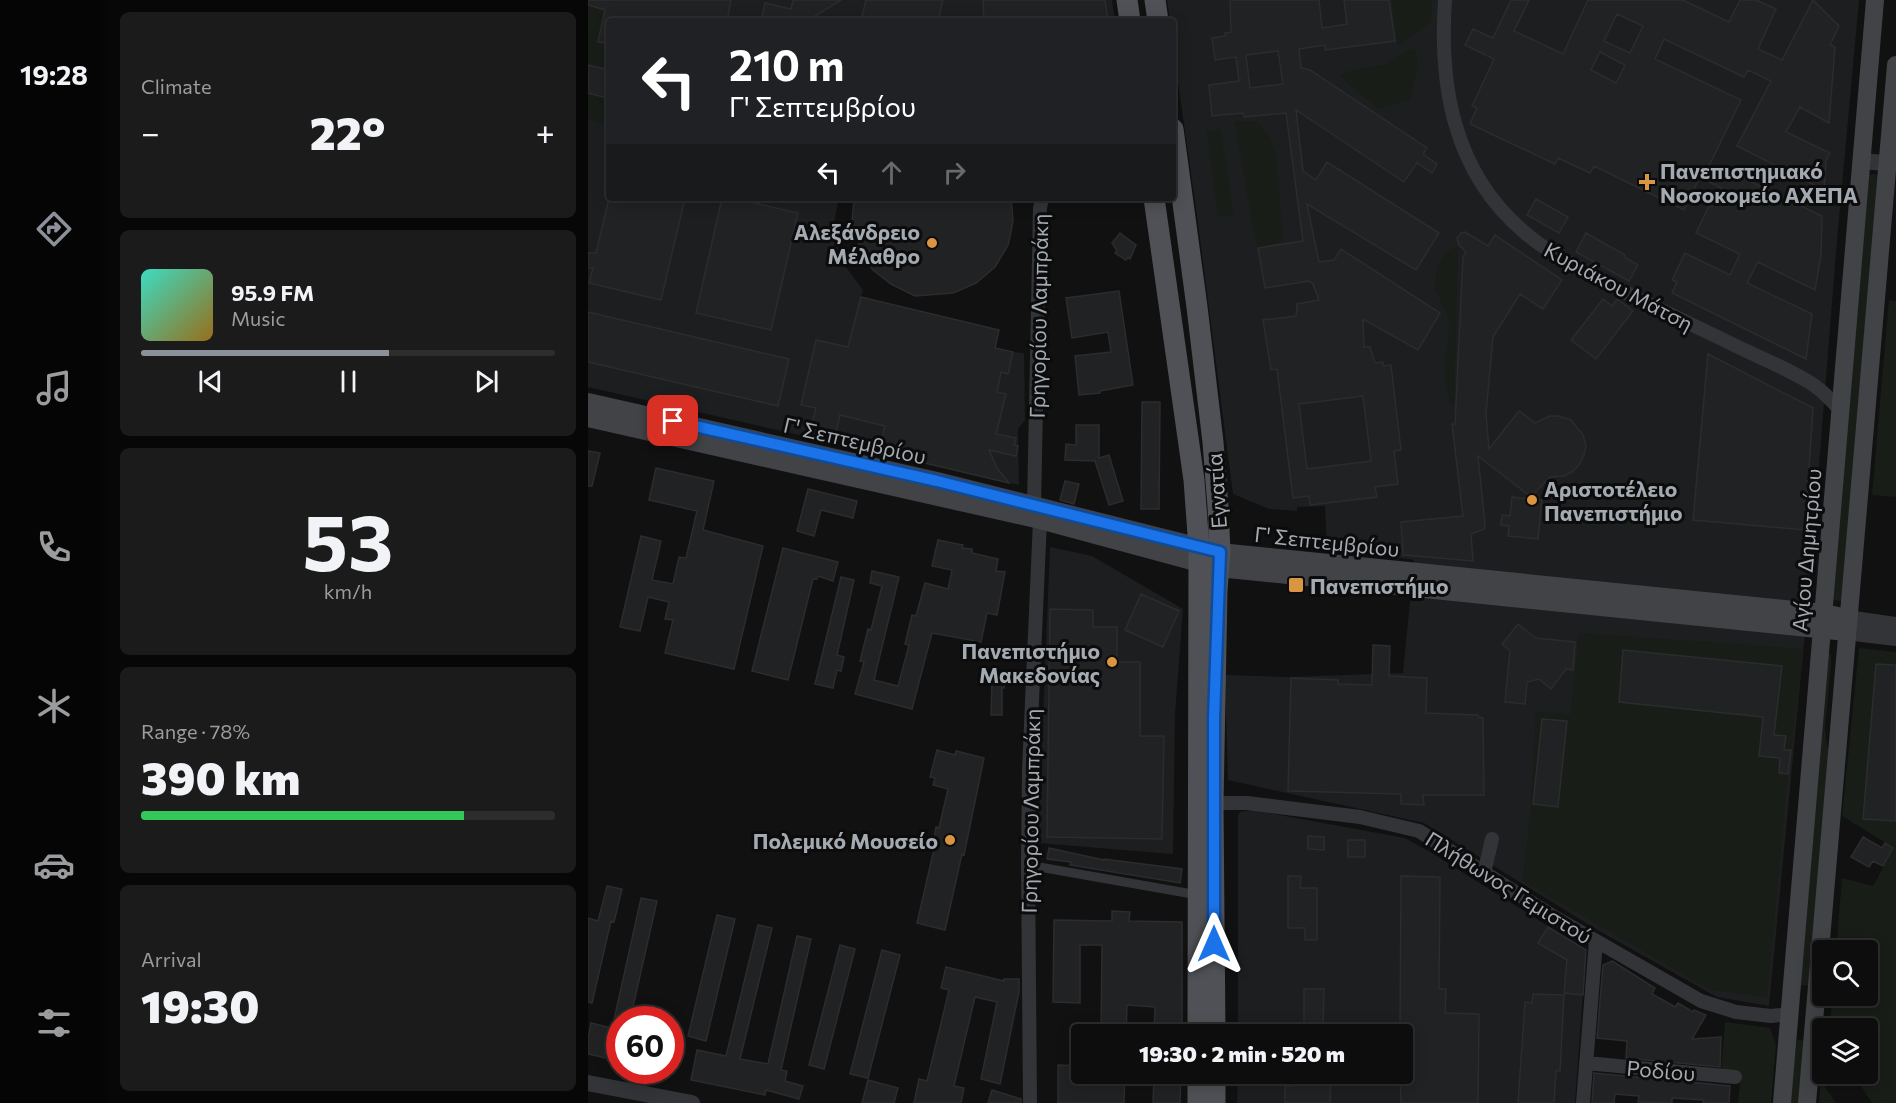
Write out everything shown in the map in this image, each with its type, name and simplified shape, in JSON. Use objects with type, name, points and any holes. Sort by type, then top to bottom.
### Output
[{"type":"main road","points":[[1127,0],[1130,18]]},
{"type":"main road","points":[[1155,0],[1158,18]]},
{"type":"main road","name":"Αγίου Δημητρίου","points":[[1782,1103],[1875,0]]},
{"type":"main road","points":[[1821,940],[1847,625],[1892,164],[1896,65]]},
{"type":"main road","name":"Εγνατία","points":[[1176,152],[1213,442],[1198,895],[1198,1024]]},
{"type":"main road","name":"Εγνατία","points":[[1154,201],[1194,480],[1209,558],[1215,1024]]},
{"type":"main road","name":"Γ' Σεπτεμβρίου","points":[[588,402],[821,463],[1037,513],[1209,558],[1847,625]]},
{"type":"main road","name":"Γ' Σεπτεμβρίου","points":[[588,418],[821,463]]},
{"type":"main road","points":[[1790,1014],[1806,1006],[1812,999]]},
{"type":"main road","points":[[1807,1103],[1816,1006]]},
{"type":"main road","points":[[1198,1084],[1198,1103]]},
{"type":"main road","points":[[1215,1084],[1215,1103]]},
{"type":"street","name":"Κυριάκου Μάτση","points":[[1445,0],[1442,37],[1445,76],[1458,136],[1463,151],[1478,178],[1501,210],[1524,233],[1553,253],[1617,288],[1814,385],[1841,411]]},
{"type":"street","points":[[1862,161],[1892,164]]},
{"type":"street","name":"Γρηγορίου Λαμπράκη","points":[[1030,1103],[1029,770],[1037,513],[1041,201]]},
{"type":"street","name":"Γ' Σεπτεμβρίου","points":[[1847,625],[1896,625]]},
{"type":"street","name":"Γ' Σεπτεμβρίου","points":[[1847,625],[1896,638]]},
{"type":"street","name":"Πλήθωνος Γεμιστού","points":[[1213,803],[1263,804],[1360,817],[1411,829],[1431,838],[1596,941],[1685,993],[1710,1005],[1731,1011],[1771,1016],[1790,1014]]},
{"type":"street","points":[[1485,873],[1492,838]]},
{"type":"street","points":[[1028,866],[1198,895]]},
{"type":"street","points":[[1583,1103],[1596,941]]},
{"type":"street","name":"Ροδίου","points":[[1586,1063],[1735,1077]]},
{"type":"street","points":[[588,1083],[692,1103]]},
{"type":"shaded area","points":[[588,0],[1112,0],[1115,18],[606,18],[606,201],[838,201],[833,227],[837,244],[845,266],[863,290],[861,297],[999,330],[995,348],[1024,353],[1025,420],[1018,429],[1019,485],[588,387]]},
{"type":"shaded area","name":"Αριστοτέλειο Πανεπιστήμιο","points":[[1167,0],[1859,0],[1809,591],[1769,1006],[1717,997],[1594,928],[1424,823],[1228,780],[1225,675],[1286,677],[1403,673],[1414,560],[1327,546],[1325,506],[1297,507],[1297,511],[1269,509],[1233,494],[1176,68],[1176,18],[1170,18]]},
{"type":"shaded area","points":[[1392,0],[1432,0],[1431,22],[1398,46]]},
{"type":"shaded area","points":[[588,6],[604,11],[598,41],[606,43],[606,124],[588,119]]},
{"type":"shaded area","points":[[1411,49],[1415,49],[1418,65],[1410,99],[1379,108],[1363,97],[1341,76],[1346,72],[1384,65]]},
{"type":"shaded area","points":[[1235,121],[1256,121],[1270,137],[1276,159],[1283,241],[1258,247]]},
{"type":"shaded area","points":[[1220,129],[1234,215],[1218,216],[1207,132]]},
{"type":"shaded area","points":[[1869,175],[1880,176],[1844,601],[1831,600]]},
{"type":"shaded area","points":[[1458,247],[1454,406],[1450,404],[1446,384],[1450,322],[1435,288],[1437,267],[1446,251]]},
{"type":"shaded area","points":[[1889,300],[1896,301],[1896,497],[1872,495]]},
{"type":"shaded area","name":"Πανεπιστήμιο Μακεδονίας","points":[[1050,547],[1092,556],[1183,609],[1175,714],[1173,854],[1038,843]]},
{"type":"shaded area","points":[[1579,633],[1804,649],[1788,774],[1767,997],[1710,990],[1523,881],[1531,807],[1536,712],[1571,714]]},
{"type":"shaded area","points":[[1859,648],[1896,652],[1896,1103],[1872,1103],[1860,1084],[1878,1084],[1878,1018],[1831,1018],[1831,1006],[1878,1006],[1878,940],[1837,940],[1842,878],[1873,886],[1894,848],[1842,816]]},
{"type":"shaded area","points":[[1828,653],[1831,654],[1831,664],[1825,728],[1829,758],[1814,940],[1812,940],[1810,986],[1799,985]]},
{"type":"shaded area","points":[[1252,810],[1405,838],[1586,950],[1575,1103],[1237,1103],[1238,1084],[1413,1084],[1413,1024],[1238,1024],[1238,815],[1240,812]]},
{"type":"shaded area","points":[[1725,1022],[1770,1028],[1776,1045],[1771,1103],[1738,1103],[1741,1073],[1721,1071]]},
{"type":"shaded area","points":[[1797,1039],[1804,1041],[1800,1103],[1789,1103]]},
{"type":"shaded area","points":[[1821,1084],[1823,1084],[1836,1103],[1819,1103]]},
{"type":"building","points":[[588,0],[731,0],[728,18],[606,18],[606,43],[598,42],[605,10],[588,5]]},
{"type":"building","points":[[793,0],[841,0],[812,18],[762,18],[765,3],[791,9]]},
{"type":"building","points":[[866,0],[943,0],[939,18],[862,18]]},
{"type":"building","points":[[983,0],[1105,0],[1108,18],[984,18]]},
{"type":"building","points":[[1230,0],[1319,0],[1322,28],[1347,24],[1344,0],[1389,0],[1395,41],[1325,50],[1325,45],[1299,49],[1301,68],[1310,70],[1427,148],[1423,154],[1437,164],[1432,173],[1417,163],[1404,182],[1296,110],[1303,171],[1316,180],[1327,162],[1439,233],[1416,270],[1307,204],[1319,262],[1334,260],[1341,249],[1440,313],[1418,350],[1363,319],[1364,347],[1370,347],[1375,363],[1383,362],[1383,366],[1391,365],[1401,450],[1394,451],[1398,484],[1375,487],[1377,497],[1310,505],[1309,496],[1293,498],[1277,369],[1271,370],[1263,320],[1296,316],[1297,304],[1319,300],[1313,284],[1309,281],[1265,288],[1258,248],[1303,241],[1286,113],[1244,117],[1243,113],[1212,116],[1209,85],[1239,81],[1236,57],[1215,60],[1212,38],[1226,36],[1225,33],[1231,32]],"holes":[[[1278,51],[1283,84],[1250,88],[1246,55]],[[1363,396],[1371,461],[1307,469],[1299,404]]]},
{"type":"building","name":"Πανεπιστημιακό Νοσοκομείο ΑΧΕΠΑ","points":[[1511,0],[1529,0],[1514,31],[1563,54],[1588,0],[1683,0],[1729,22],[1740,0],[1756,0],[1776,9],[1758,49],[1782,60],[1813,0],[1839,26],[1830,45],[1835,47],[1829,123],[1800,107],[1786,132],[1830,153],[1826,161],[1824,190],[1737,146],[1771,81],[1748,70],[1744,77],[1664,39],[1655,59],[1741,100],[1709,166],[1727,174],[1729,171],[1822,216],[1821,255],[1815,290],[1758,262],[1747,283],[1812,314],[1806,359],[1672,293],[1677,282],[1672,280],[1685,253],[1730,275],[1740,254],[1696,233],[1710,204],[1712,206],[1721,188],[1700,177],[1684,210],[1594,166],[1590,173],[1558,158],[1555,164],[1470,124],[1477,108],[1472,106],[1494,59],[1465,45],[1473,29],[1493,38]],"holes":[[[1617,14],[1643,26],[1630,53],[1604,41]],[[1600,52],[1625,65],[1616,83],[1591,70]]]},
{"type":"building","points":[[588,65],[606,69],[606,98],[588,93]]},
{"type":"building","points":[[1536,199],[1568,217],[1559,233],[1527,215]]},
{"type":"building","points":[[608,201],[684,201],[661,300],[589,283],[593,268],[588,268],[588,253],[596,253]]},
{"type":"building","points":[[721,201],[745,201],[798,213],[771,330],[696,313]]},
{"type":"building","name":"Αλεξάνδρειο Μέλαθρο","points":[[854,201],[1011,201],[1013,220],[1008,245],[995,267],[976,283],[953,293],[915,296],[891,284],[873,270],[865,259],[852,222]]},
{"type":"building","points":[[1465,232],[1488,246],[1495,235],[1562,280],[1543,309],[1520,294],[1493,337],[1486,414],[1489,449],[1519,411],[1535,423],[1550,416],[1571,420],[1583,435],[1586,446],[1579,465],[1572,472],[1564,476],[1550,477],[1531,497],[1478,456],[1485,524],[1484,529],[1471,534],[1473,561],[1403,555],[1401,522],[1463,516],[1452,424],[1455,424],[1463,257],[1466,252],[1459,245],[1457,238]]},
{"type":"building","points":[[1120,233],[1136,245],[1130,259],[1128,257],[1126,260],[1115,253],[1117,251],[1112,243]]},
{"type":"building","points":[[1586,233],[1638,265],[1629,281],[1576,252]]},
{"type":"building","points":[[1119,291],[1133,385],[1100,391],[1100,393],[1079,395],[1075,356],[1111,352],[1108,332],[1072,338],[1066,298]]},
{"type":"building","points":[[861,297],[999,330],[995,348],[1013,352],[1008,374],[1001,372],[997,392],[1006,394],[996,434],[1016,438],[1014,445],[1018,446],[1016,456],[989,450],[997,468],[1009,483],[878,452],[885,426],[840,415],[834,441],[809,435],[816,408],[801,405],[816,340],[848,347]]},
{"type":"building","points":[[1603,299],[1612,306],[1617,299],[1633,311],[1596,359],[1571,340]]},
{"type":"building","points":[[588,312],[789,359],[778,406],[588,362]]},
{"type":"building","points":[[1708,354],[1813,408],[1805,530],[1693,520]]},
{"type":"building","points":[[1142,402],[1160,402],[1159,509],[1141,509]]},
{"type":"building","points":[[1076,425],[1099,425],[1099,458],[1109,455],[1123,501],[1109,505],[1095,461],[1065,460],[1066,444],[1076,445]]},
{"type":"building","points":[[588,451],[600,453],[592,486],[588,486]]},
{"type":"building","points":[[656,468],[714,481],[703,530],[763,546],[734,669],[665,653],[673,620],[665,619],[669,602],[648,597],[640,631],[620,627],[641,536],[661,541],[652,580],[673,584],[679,557],[686,558],[697,511],[649,500]]},
{"type":"building","points":[[1065,481],[1079,484],[1074,504],[1060,500]]},
{"type":"building","points":[[808,489],[857,501],[853,518],[821,510],[814,536],[797,531]]},
{"type":"building","points":[[1512,497],[1542,500],[1538,539],[1508,536],[1509,526],[1501,525],[1502,515],[1510,516]]},
{"type":"building","points":[[938,540],[963,545],[962,548],[972,549],[972,553],[998,559],[996,571],[1005,572],[997,615],[987,613],[981,642],[932,633],[912,709],[855,694],[864,662],[860,661],[868,629],[871,630],[882,586],[870,583],[872,571],[899,577],[874,680],[898,686],[909,645],[905,644],[912,615],[916,616],[925,583],[948,589],[952,570],[932,566]]},
{"type":"building","points":[[783,548],[838,562],[833,581],[818,576],[817,579],[813,579],[788,680],[752,671]]},
{"type":"building","points":[[841,577],[854,580],[837,655],[844,657],[841,671],[837,670],[833,688],[815,684]]},
{"type":"building","points":[[1141,594],[1179,611],[1163,647],[1125,630]]},
{"type":"building","points":[[1050,609],[1093,610],[1093,627],[1117,627],[1117,662],[1140,662],[1140,736],[1164,736],[1162,839],[1047,837]]},
{"type":"building","points":[[1518,624],[1536,638],[1575,642],[1573,670],[1566,669],[1551,689],[1539,679],[1527,682],[1525,704],[1505,702],[1510,651],[1502,644]]},
{"type":"building","points":[[1373,645],[1390,646],[1389,676],[1427,678],[1426,713],[1478,715],[1483,718],[1484,795],[1423,795],[1424,805],[1401,804],[1401,794],[1288,791],[1291,678],[1338,680],[1338,684],[1372,685]]},
{"type":"building","points":[[1623,650],[1782,666],[1774,735],[1786,736],[1784,750],[1791,750],[1788,774],[1779,773],[1780,758],[1759,756],[1763,717],[1619,702]]},
{"type":"building","points":[[1876,664],[1896,665],[1896,821],[1863,819]]},
{"type":"building","points":[[992,679],[1005,679],[1004,688],[1002,688],[1002,715],[991,715]]},
{"type":"building","points":[[1542,719],[1567,721],[1558,807],[1533,804]]},
{"type":"building","name":"Πολεμικό Μουσείο","points":[[937,750],[955,755],[956,751],[984,758],[964,855],[962,854],[945,930],[917,923],[935,845],[933,845],[936,827],[939,828],[948,789],[933,785],[935,778],[930,777]]},
{"type":"building","points":[[1308,836],[1324,837],[1324,850],[1308,849]]},
{"type":"building","points":[[1863,837],[1882,848],[1885,843],[1893,848],[1883,866],[1873,861],[1869,867],[1851,857]]},
{"type":"building","points":[[1348,840],[1365,840],[1365,857],[1348,857]]},
{"type":"building","points":[[1049,848],[1104,860],[1182,869],[1180,883],[1070,865],[1071,862],[1047,859]]},
{"type":"building","points":[[1288,876],[1301,876],[1300,888],[1317,888],[1317,940],[1305,940],[1305,928],[1288,928]]},
{"type":"building","points":[[1401,876],[1440,877],[1439,989],[1446,989],[1445,1013],[1479,1014],[1478,1103],[1401,1103],[1400,1084],[1413,1084],[1413,1024],[1400,1024]]},
{"type":"building","points":[[607,886],[622,889],[614,922],[611,921],[592,1003],[588,1002],[588,918],[598,921]]},
{"type":"building","points":[[641,898],[657,901],[633,1006],[617,1006]]},
{"type":"building","points":[[1112,911],[1130,912],[1129,921],[1182,922],[1182,1024],[1154,1024],[1155,1007],[1127,1005],[1126,1024],[1101,1024],[1102,945],[1080,945],[1080,1003],[1053,1002],[1054,920],[1112,921]]},
{"type":"building","points":[[717,915],[735,919],[706,1041],[688,1036]]},
{"type":"building","points":[[758,925],[772,928],[740,1059],[768,1064],[797,936],[811,939],[781,1070],[787,1071],[785,1081],[803,1086],[799,1099],[766,1090],[765,1095],[691,1080],[697,1050],[726,1056]]},
{"type":"building","points":[[1548,927],[1586,950],[1583,995],[1564,993],[1567,960],[1538,943]]},
{"type":"building","points":[[840,945],[855,949],[824,1069],[809,1065]]},
{"type":"building","points":[[882,950],[900,955],[868,1078],[850,1074]]},
{"type":"building","points":[[1612,961],[1655,988],[1652,994],[1675,1007],[1678,1003],[1693,1012],[1694,1010],[1706,1015],[1692,1039],[1721,1037],[1720,1067],[1626,1058],[1627,1041],[1597,1038],[1603,965]]},
{"type":"building","points":[[946,967],[1004,981],[1004,979],[1019,979],[1019,992],[1000,1084],[981,1079],[997,1002],[975,997],[954,1086],[964,1088],[961,1103],[914,1103],[919,1079],[927,1081],[949,990],[941,988]]},
{"type":"building","points":[[1304,989],[1324,989],[1323,1024],[1304,1024]]},
{"type":"building","points":[[1533,994],[1564,995],[1560,1071],[1556,1071],[1554,1103],[1518,1103],[1525,1002],[1532,1003]]},
{"type":"building","points":[[591,1023],[606,1027],[606,1058],[588,1054]]},
{"type":"building","points":[[1058,1065],[1071,1066],[1071,1084],[1125,1084],[1124,1103],[1058,1103]]},
{"type":"building","points":[[1594,1073],[1730,1086],[1729,1103],[1703,1103],[1704,1100],[1672,1098],[1672,1103],[1638,1102],[1639,1096],[1615,1094],[1614,1103],[1592,1103]]},
{"type":"building","points":[[868,1080],[898,1088],[894,1103],[862,1103]]},
{"type":"building","points":[[1154,1084],[1181,1084],[1180,1103],[1153,1103]]},
{"type":"building","points":[[1293,1084],[1331,1084],[1330,1103],[1285,1103],[1285,1086],[1293,1086]]},
{"type":"building","points":[[992,1090],[1021,1099],[1021,1103],[988,1103]]},
{"type":"place","name":"Πανεπιστημιακό Νοσοκομείο ΑΧΕΠΑ","points":[[1647,182]]},
{"type":"place","name":"Αλεξάνδρειο Μέλαθρο","points":[[932,243]]},
{"type":"place","name":"Αριστοτέλειο Πανεπιστήμιο","points":[[1532,500]]},
{"type":"place","name":"Πανεπιστήμιο","points":[[1296,585]]},
{"type":"place","name":"Πανεπιστήμιο Μακεδονίας","points":[[1112,662]]},
{"type":"place","name":"Πολεμικό Μουσείο","points":[[950,840]]},
{"type":"route","points":[[673,421],[937,481],[1220,552],[1214,718],[1214,944]]}]
